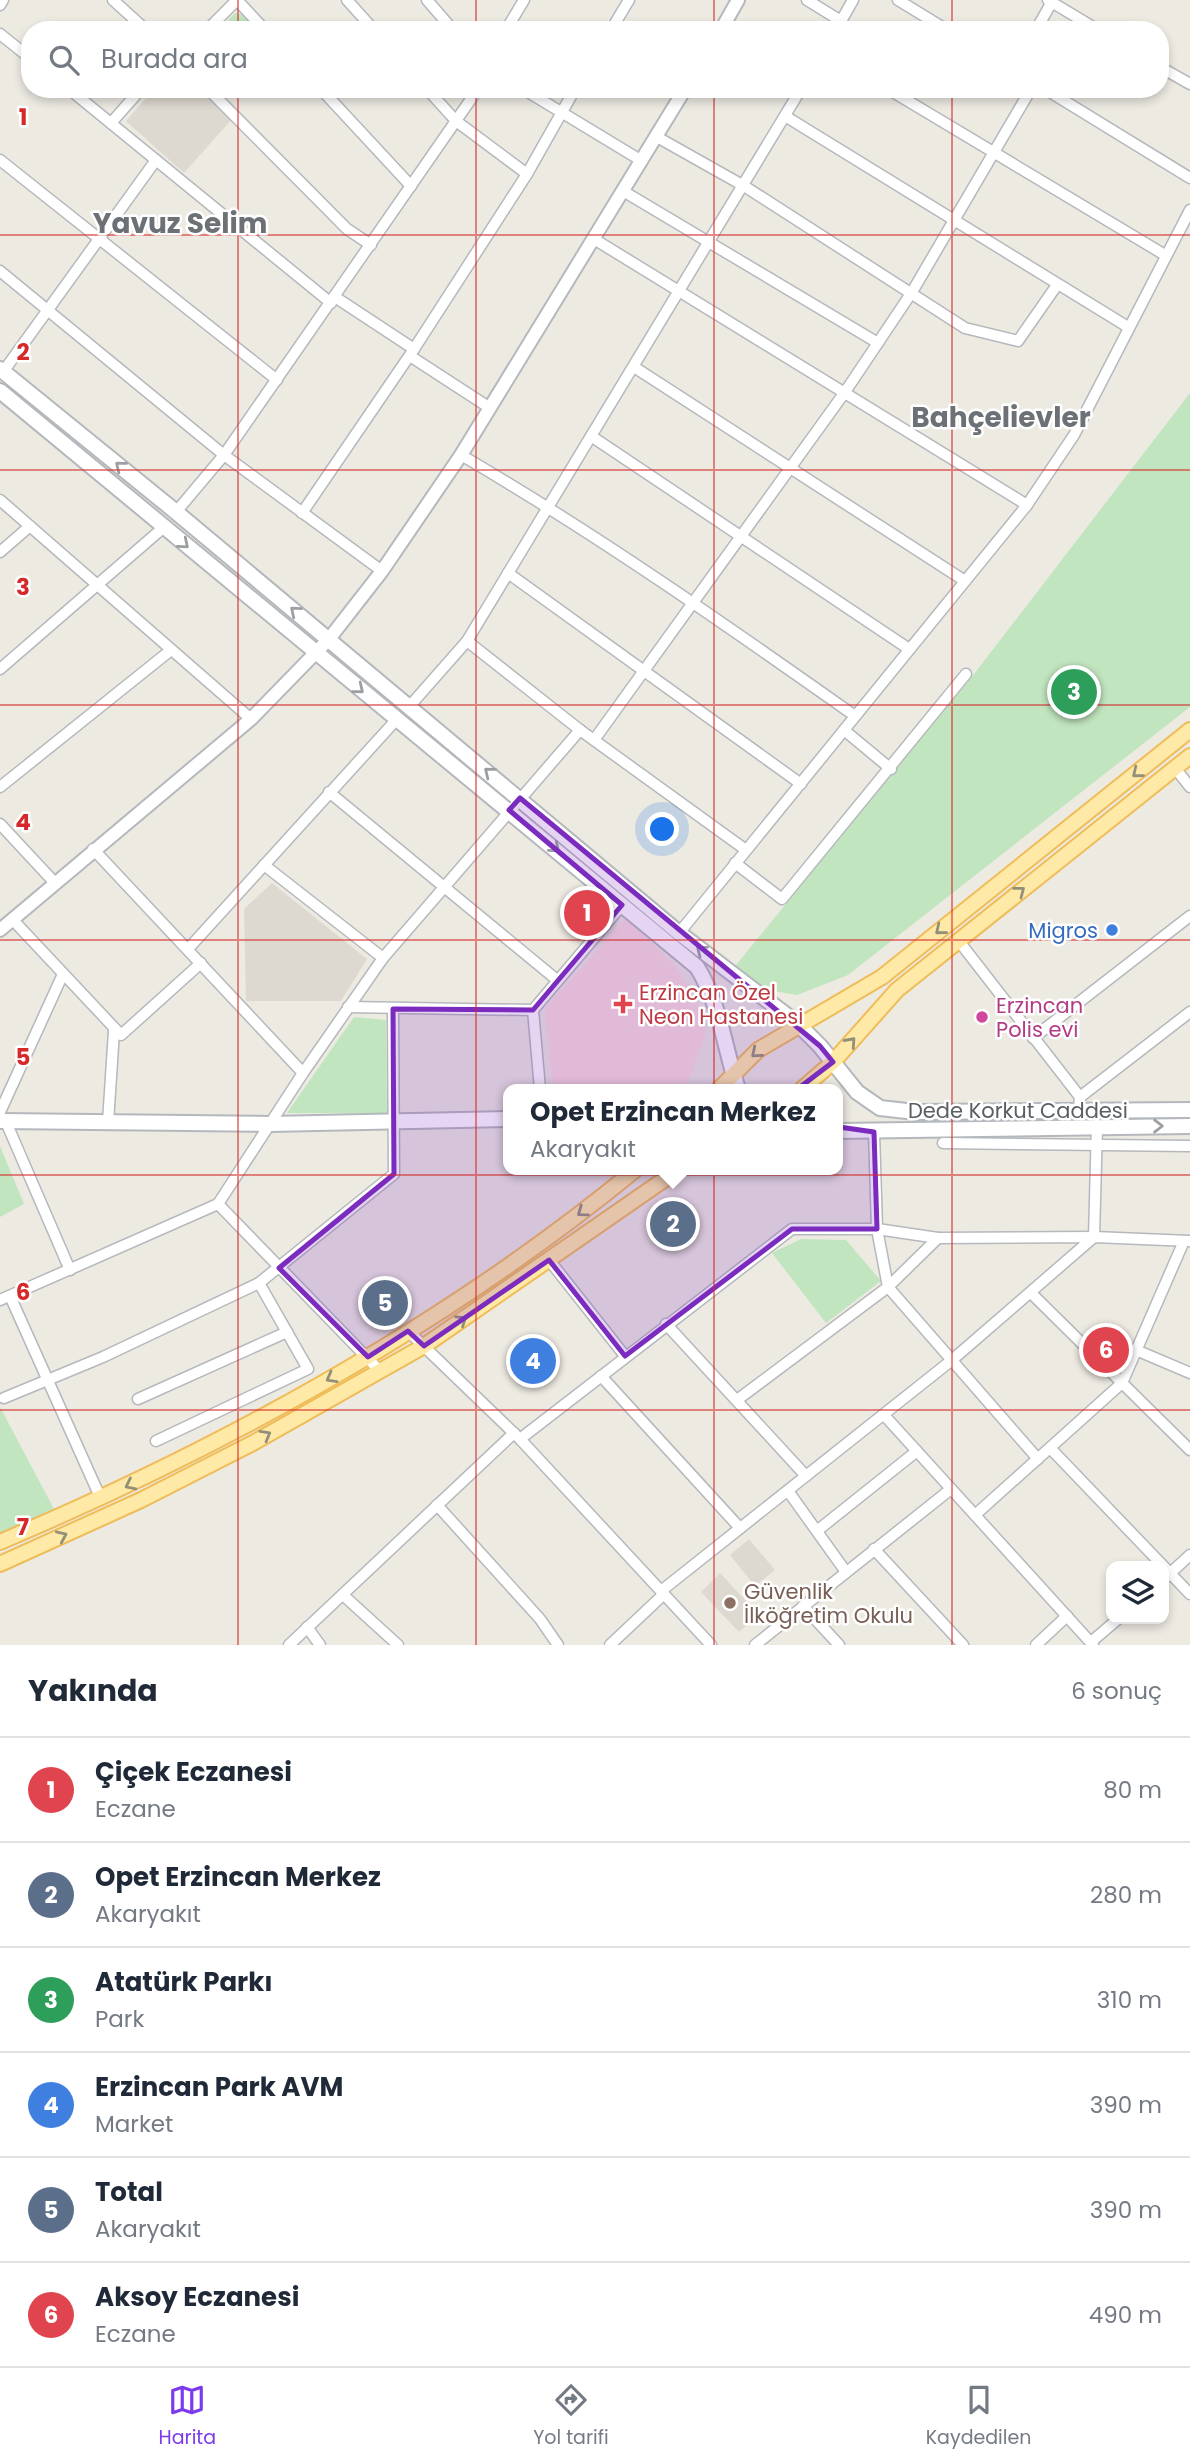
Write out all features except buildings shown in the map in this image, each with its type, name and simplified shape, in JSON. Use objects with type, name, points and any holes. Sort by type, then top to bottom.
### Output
[{"type":"main road","name":"Dede Korkut Caddesi","points":[[2,371],[329,639],[679,933],[799,1024],[857,1092],[880,1108],[915,1112],[1080,1103],[1190,1110]]},
{"type":"main road","points":[[0,391],[697,967],[710,988],[722,1021],[736,1084]]},
{"type":"main road","points":[[724,1084],[758,1050],[799,1024],[826,1012],[882,976],[1190,730]]},
{"type":"main road","points":[[808,1084],[832,1062],[897,990],[1190,756]]},
{"type":"main road","points":[[2,1118],[269,1124],[503,1119]]},
{"type":"main road","name":"Dede Korkut Caddesi","points":[[843,1131],[1097,1125],[1190,1126]]},
{"type":"main road","points":[[0,1542],[101,1499],[223,1439],[368,1357],[518,1259],[628,1175]]},
{"type":"main road","points":[[0,1564],[141,1500],[253,1443],[424,1346],[549,1260],[665,1175]]},
{"type":"street","points":[[0,5],[3,0]]},
{"type":"street","points":[[113,0],[136,21]]},
{"type":"street","points":[[216,21],[237,0],[257,21]]},
{"type":"street","points":[[347,0],[366,21]]},
{"type":"street","points":[[427,0],[445,21]]},
{"type":"street","points":[[511,21],[524,0]]},
{"type":"street","points":[[616,21],[629,0]]},
{"type":"street","points":[[726,21],[738,0]]},
{"type":"street","points":[[807,0],[833,21]]},
{"type":"street","points":[[842,21],[853,0]]},
{"type":"street","points":[[898,0],[932,21]]},
{"type":"street","points":[[1041,21],[1051,1],[1083,21]]},
{"type":"street","points":[[0,34],[21,51]]},
{"type":"street","points":[[1169,71],[1190,84]]},
{"type":"street","points":[[80,98],[333,300],[490,408]]},
{"type":"street","points":[[111,123],[133,98]]},
{"type":"street","points":[[217,98],[347,229],[370,245]]},
{"type":"street","points":[[329,98],[411,186]]},
{"type":"street","points":[[435,98],[456,121],[527,174]]},
{"type":"street","points":[[176,512],[225,456],[472,98]]},
{"type":"street","points":[[537,98],[642,161]]},
{"type":"street","points":[[302,513],[412,353],[527,174],[569,98]]},
{"type":"street","points":[[0,930],[93,849],[251,719],[329,639],[382,571],[461,455],[680,98]]},
{"type":"street","points":[[408,708],[467,641],[796,98]]},
{"type":"street","points":[[903,98],[1165,255]]},
{"type":"street","points":[[594,740],[739,535],[845,392],[912,292],[1025,98]]},
{"type":"street","points":[[1060,98],[1190,178]]},
{"type":"street","points":[[785,116],[1128,327]]},
{"type":"street","points":[[657,137],[744,187],[965,328],[1018,341],[1056,285]]},
{"type":"street","points":[[0,160],[277,380]]},
{"type":"street","points":[[2,371],[49,311],[156,160]]},
{"type":"street","points":[[623,191],[878,342]]},
{"type":"street","points":[[679,933],[1027,505],[1074,435],[1190,210]]},
{"type":"street","points":[[594,239],[1027,505]]},
{"type":"street","points":[[0,271],[225,456],[382,571]]},
{"type":"street","points":[[634,367],[965,581]]},
{"type":"street","points":[[591,436],[909,649]]},
{"type":"street","points":[[461,455],[549,506],[693,601],[855,716]]},
{"type":"street","points":[[0,500],[251,719]]},
{"type":"street","points":[[0,552],[30,526]]},
{"type":"street","points":[[0,669],[164,527]]},
{"type":"street","points":[[508,573],[802,784]]},
{"type":"street","points":[[467,641],[580,730],[746,850]]},
{"type":"street","points":[[0,787],[171,650]]},
{"type":"street","points":[[735,863],[782,900],[966,674]]},
{"type":"street","points":[[188,949],[397,719]]},
{"type":"street","points":[[101,1499],[47,1380],[5,1298],[218,1204],[303,1073],[383,958],[580,730]]},
{"type":"street","points":[[844,730],[891,769]]},
{"type":"street","points":[[1175,768],[1190,787]]},
{"type":"street","points":[[329,792],[557,980]]},
{"type":"street","points":[[0,824],[54,882]]},
{"type":"street","points":[[93,849],[303,1073]]},
{"type":"street","points":[[264,865],[383,958]]},
{"type":"street","points":[[540,1084],[533,1010],[622,905]]},
{"type":"street","points":[[1033,1038],[1190,916]]},
{"type":"street","points":[[12,919],[114,1031],[121,1035],[201,963]]},
{"type":"street","points":[[958,940],[1080,1103],[1190,1012]]},
{"type":"street","points":[[64,974],[2,1118],[70,1269]]},
{"type":"street","points":[[348,1007],[533,1010]]},
{"type":"street","points":[[4,1398],[259,1283],[394,1174],[391,1123],[393,1009]]},
{"type":"street","points":[[108,1122],[114,1031]]},
{"type":"street","points":[[617,1643],[663,1592],[952,1360],[1094,1237],[1094,1145],[1097,1125]]},
{"type":"street","points":[[874,1132],[877,1229],[888,1287],[1038,1459]]},
{"type":"street","points":[[943,1143],[1190,1146]]},
{"type":"street","points":[[218,1204],[380,1371]]},
{"type":"street","points":[[289,1645],[437,1505],[517,1436],[601,1376],[792,1229],[877,1229],[938,1238],[1094,1237],[1187,1241],[1122,1383],[975,1515]]},
{"type":"street","points":[[737,1400],[888,1287],[938,1238]]},
{"type":"street","points":[[549,1260],[625,1356]]},
{"type":"street","points":[[156,1441],[308,1369],[259,1283]]},
{"type":"street","points":[[1031,1293],[1190,1449]]},
{"type":"street","points":[[666,1324],[806,1476]]},
{"type":"street","points":[[408,1331],[517,1436],[711,1645]]},
{"type":"street","points":[[138,1399],[287,1332]]},
{"type":"street","points":[[1136,1350],[1190,1373]]},
{"type":"street","points":[[601,1376],[740,1528]]},
{"type":"street","points":[[884,1415],[1092,1643],[1113,1624]]},
{"type":"street","points":[[1051,1449],[1153,1561]]},
{"type":"street","points":[[817,1530],[917,1451]]},
{"type":"street","points":[[755,1645],[951,1489]]},
{"type":"street","points":[[788,1491],[846,1572]]},
{"type":"street","points":[[437,1505],[540,1619],[558,1645]]},
{"type":"street","points":[[874,1549],[963,1645]]},
{"type":"street","points":[[1169,1574],[1190,1555]]},
{"type":"street","points":[[1169,1578],[1190,1594]]},
{"type":"street","points":[[343,1595],[398,1645]]},
{"type":"street","points":[[803,1606],[839,1645]]},
{"type":"street","points":[[1036,1645],[1067,1616]]},
{"type":"street","points":[[307,1627],[320,1645]]},
{"type":"highlighted area","points":[[520,798],[820,1046],[833,1062],[762,1116],[874,1132],[877,1229],[792,1229],[625,1356],[549,1260],[424,1346],[408,1331],[368,1357],[279,1268],[394,1174],[393,1009],[533,1010],[622,905],[509,810]]},
{"type":"shaded area","points":[[146,98],[209,98],[231,120],[184,173],[126,121]]},
{"type":"shaded area","points":[[272,883],[367,959],[341,1001],[246,1001],[244,909]]},
{"type":"shaded area","name":"Erzincan Özel Neon Hastanesi","points":[[626,918],[676,967],[695,998],[706,1033],[686,1084],[552,1084],[545,1009]]},
{"type":"shaded area","name":"Güvenlik İlköğretim Okulu","points":[[749,1539],[775,1570],[755,1586],[730,1555]]},
{"type":"shaded area","name":"Güvenlik İlköğretim Okulu","points":[[720,1573],[759,1615],[739,1632],[701,1592]]},
{"type":"green space","points":[[235,13],[241,14],[248,21],[227,21]]},
{"type":"green space","points":[[1190,393],[1190,707],[848,975],[797,995],[762,989],[736,965],[971,678]]},
{"type":"green space","points":[[354,1017],[386,1020],[387,1113],[287,1113]]},
{"type":"green space","points":[[0,1146],[24,1204],[0,1217]]},
{"type":"green space","points":[[801,1239],[846,1240],[881,1281],[826,1323],[772,1253]]},
{"type":"green space","points":[[0,1407],[55,1511],[0,1533]]},
{"type":"place","name":"Atatürk Parkı","points":[[1074,692]]},
{"type":"place","name":"Çiçek Eczanesi","points":[[587,913]]},
{"type":"place","name":"Migros","points":[[1112,930]]},
{"type":"place","name":"Erzincan Özel Neon Hastanesi","points":[[623,1004]]},
{"type":"place","name":"Erzincan Polis evi","points":[[982,1017]]},
{"type":"place","name":"Opet Erzincan Merkez","points":[[673,1224]]},
{"type":"place","name":"Total","points":[[385,1303]]},
{"type":"place","name":"Aksoy Eczanesi","points":[[1106,1350]]},
{"type":"place","name":"Erzincan Park AVM","points":[[533,1361]]},
{"type":"place","name":"Güvenlik İlköğretim Okulu","points":[[730,1603]]},
{"type":"district","name":"Yavuz Selim","points":[[180,223]]},
{"type":"district","name":"Bahçelievler","points":[[1001,417]]}]
